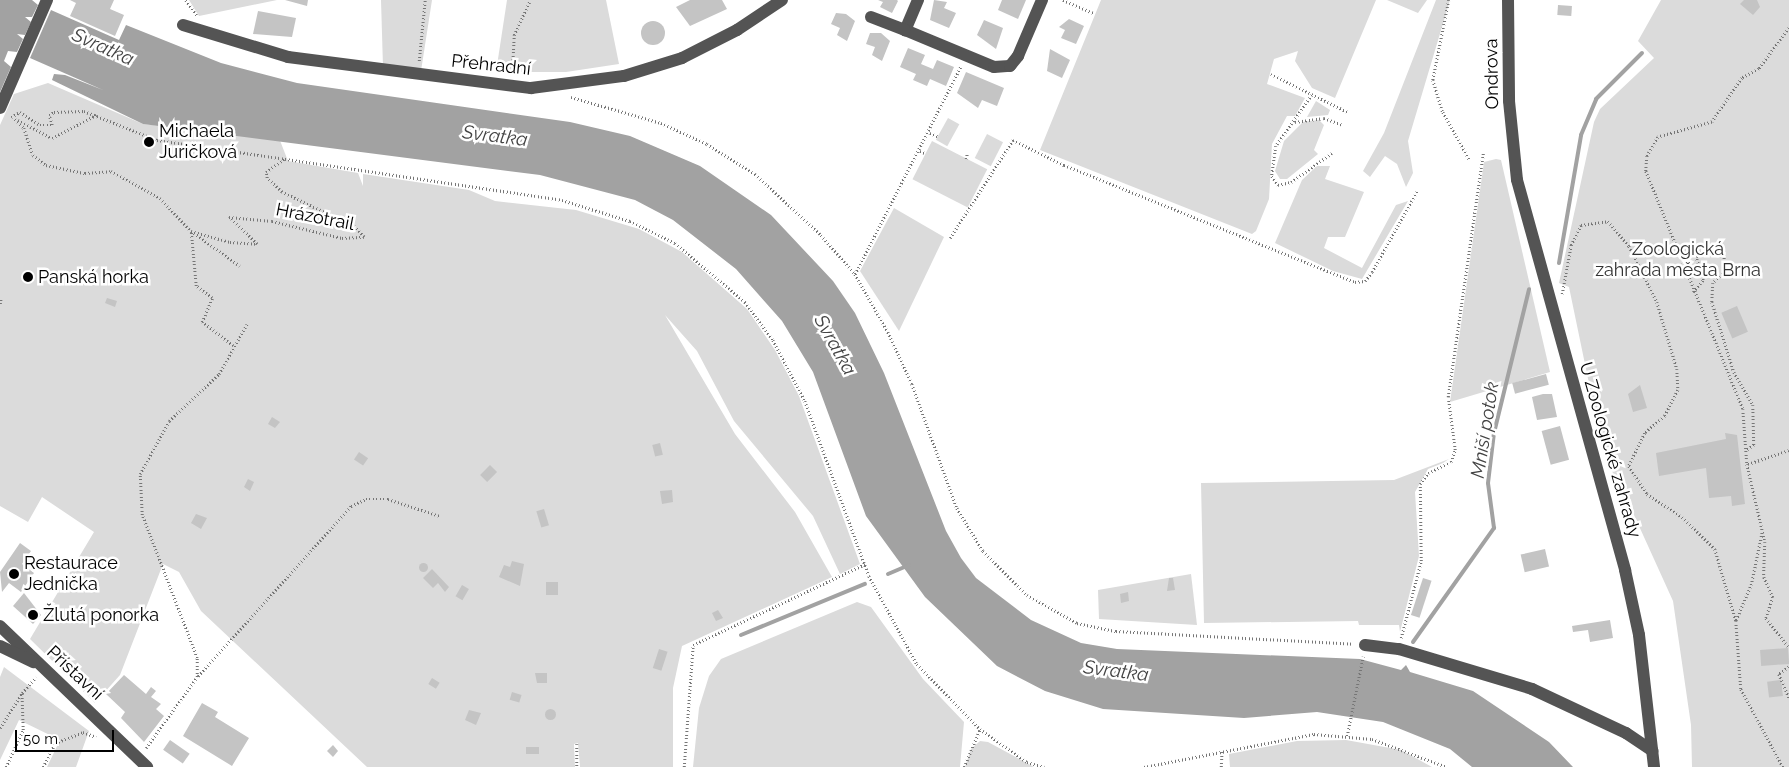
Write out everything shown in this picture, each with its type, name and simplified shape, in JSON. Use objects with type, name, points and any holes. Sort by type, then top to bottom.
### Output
[{"type":"street","points":[[0,108],[48,0]]},
{"type":"street","name":"Přehradní","points":[[183,25],[288,57],[417,75],[531,88],[624,76],[682,58],[737,30],[782,0]]},
{"type":"street","points":[[905,30],[918,0]]},
{"type":"street","points":[[871,17],[994,67],[1010,66],[1042,0]]},
{"type":"street","name":"Ondrova","points":[[1508,0],[1512,146]]},
{"type":"street","name":"U Zoologické zahrady","points":[[1512,146],[1524,210],[1625,570],[1639,635],[1654,767]]},
{"type":"street","name":"Přístavní","points":[[0,626],[143,762]]},
{"type":"street","points":[[0,646],[44,667]]},
{"type":"street","points":[[1365,646],[1399,650],[1532,689],[1626,733],[1653,750]]},
{"type":"path","points":[[417,75],[425,0]]},
{"type":"path","points":[[512,86],[514,35],[530,0]]},
{"type":"path","points":[[1063,0],[1094,13]]},
{"type":"path","points":[[1449,0],[1433,80],[1443,112],[1469,160]]},
{"type":"path","points":[[1789,28],[1759,69],[1742,78],[1712,122],[1658,137],[1647,156],[1646,171],[1693,292],[1743,409],[1747,464],[1762,531],[1764,577],[1773,604],[1766,618],[1789,647]]},
{"type":"path","points":[[854,274],[930,133],[965,55]]},
{"type":"path","points":[[1271,74],[1348,112]]},
{"type":"path","points":[[1312,95],[1276,146],[1272,176],[1278,185],[1291,182],[1332,153]]},
{"type":"path","points":[[568,96],[661,123],[707,144],[755,174],[821,234],[854,274],[912,384],[957,508],[983,551],[1027,595],[1077,623],[1116,631],[1365,646],[1347,736]]},
{"type":"path","points":[[11,117],[20,112],[40,125],[52,125],[49,115],[54,112],[96,115],[157,140],[562,200],[630,221],[692,254],[744,302],[774,340],[805,401],[864,564],[893,626],[917,664],[980,729],[1028,762],[1044,767]]},
{"type":"path","points":[[96,115],[52,138],[15,118],[24,128],[33,155],[46,165],[85,174],[112,171],[160,198],[191,231],[240,266]]},
{"type":"path","points":[[1294,122],[1324,118],[1343,125]]},
{"type":"path","points":[[930,133],[938,137]]},
{"type":"path","points":[[950,238],[1013,140],[1064,165],[1355,282],[1365,281],[1372,272],[1418,191]]},
{"type":"path","points":[[920,151],[925,153]]},
{"type":"path","points":[[966,159],[967,154]]},
{"type":"path","points":[[1399,650],[1421,561],[1420,484],[1428,473],[1451,462],[1455,450],[1448,397],[1483,154]]},
{"type":"path","name":"Hrázotrail","points":[[191,231],[230,242],[257,244],[229,217],[272,220],[342,238],[364,238],[355,227],[272,183],[266,172],[285,158]]},
{"type":"path","points":[[1564,285],[1571,245],[1582,225],[1608,221],[1629,246],[1657,302],[1677,369],[1678,390],[1665,416],[1645,433],[1629,466],[1647,494],[1682,517],[1715,549],[1736,620],[1741,689],[1783,767]]},
{"type":"path","points":[[191,231],[196,286],[212,298],[202,322],[233,346]]},
{"type":"path","points":[[1693,292],[1703,280],[1696,257],[1702,248],[1713,246],[1724,251],[1725,271],[1713,283],[1712,302],[1734,372],[1753,405],[1754,445],[1747,450]]},
{"type":"path","points":[[0,304],[1,298]]},
{"type":"path","points":[[197,678],[197,658],[187,627],[171,597],[142,515],[140,474],[170,421],[219,374],[247,324]]},
{"type":"path","points":[[1747,464],[1789,450]]},
{"type":"path","points":[[143,762],[197,678],[351,506],[366,499],[388,499],[440,516]]},
{"type":"path","points":[[1736,620],[1751,585],[1762,531]]},
{"type":"path","points":[[684,767],[693,645],[864,564]]},
{"type":"path","points":[[0,728],[22,693],[44,667]]},
{"type":"path","points":[[1789,667],[1779,674],[1789,698]]},
{"type":"path","points":[[6,767],[24,730],[22,693]]},
{"type":"path","points":[[964,767],[980,729]]},
{"type":"path","points":[[43,767],[55,743],[82,732],[100,738]]},
{"type":"path","points":[[1144,767],[1222,750],[1314,734],[1347,736],[1402,747],[1448,767]]},
{"type":"path","points":[[577,744],[578,767]]},
{"type":"path","points":[[1222,750],[1222,767]]},
{"type":"green space","points":[[189,0],[277,0],[199,16]]},
{"type":"green space","points":[[381,0],[432,0],[421,71],[383,67]]},
{"type":"green space","points":[[507,0],[606,0],[619,64],[566,72],[496,72]]},
{"type":"green space","points":[[1101,0],[1376,0],[1335,98],[1312,88],[1295,61],[1298,51],[1274,59],[1267,84],[1305,98],[1295,116],[1287,116],[1272,144],[1269,199],[1256,231],[1252,234],[1040,150]]},
{"type":"green space","points":[[1387,0],[1427,0],[1418,13]]},
{"type":"green space","points":[[1436,0],[1450,0],[1408,141],[1413,173],[1406,187],[1397,164],[1385,156],[1370,177],[1363,171],[1384,133]]},
{"type":"green space","name":"Zoologická zahrada města Brna","points":[[1661,0],[1789,0],[1789,767],[1692,767],[1691,725],[1673,601],[1634,515],[1617,488],[1592,398],[1569,287],[1559,283],[1594,122],[1600,109],[1654,58],[1638,41]]},
{"type":"green space","points":[[48,83],[143,124],[279,138],[288,161],[358,173],[363,186],[363,174],[469,190],[495,201],[576,210],[639,229],[682,252],[747,309],[775,350],[799,396],[860,564],[840,574],[813,516],[734,421],[697,351],[665,315],[735,434],[795,512],[832,577],[682,646],[673,688],[673,767],[580,767],[578,743],[574,744],[575,767],[367,767],[201,611],[179,572],[163,564],[120,675],[95,703],[30,639],[94,532],[42,497],[28,522],[0,506],[0,125],[14,94]]},
{"type":"green space","points":[[1316,101],[1330,110],[1328,115],[1307,117]]},
{"type":"green space","points":[[948,118],[959,124],[947,146],[936,140]]},
{"type":"green space","points":[[1319,120],[1324,125],[1314,150],[1318,154],[1287,179],[1280,179],[1275,171],[1284,141],[1303,122]]},
{"type":"green space","points":[[987,134],[1003,142],[991,166],[975,158]]},
{"type":"green space","points":[[932,141],[987,169],[968,207],[912,179]]},
{"type":"green space","points":[[1496,159],[1501,160],[1550,372],[1450,402],[1484,162]]},
{"type":"green space","points":[[1317,166],[1330,166],[1325,179],[1364,192],[1345,237],[1328,237],[1324,248],[1362,268],[1396,205],[1408,201],[1362,279],[1333,271],[1275,243],[1302,180]]},
{"type":"green space","points":[[894,208],[944,237],[899,331],[860,271]]},
{"type":"green space","points":[[1449,459],[1428,469],[1415,492],[1419,556],[1400,632],[1399,625],[1359,625],[1358,621],[1204,623],[1201,483],[1394,480]]},
{"type":"green space","points":[[1191,574],[1197,625],[1099,619],[1098,590]]},
{"type":"green space","points":[[857,602],[871,607],[923,679],[964,722],[960,767],[693,767],[699,708],[709,676],[721,659]]},
{"type":"green space","points":[[4,667],[89,731],[76,767],[47,767],[60,740],[19,720],[0,760],[0,677]]},
{"type":"green space","points":[[1346,740],[1401,750],[1432,767],[1230,767],[1229,754],[1297,741]]},
{"type":"green space","points":[[980,741],[988,742],[1034,767],[965,767],[971,749]]},
{"type":"water","points":[[0,0],[32,0],[38,5],[32,17],[25,17],[31,22],[25,35],[17,34],[23,39],[17,52],[8,51],[4,61],[11,67],[0,92]]},
{"type":"water","name":"Svratka","points":[[51,10],[119,40],[126,25],[221,63],[297,83],[570,122],[630,136],[700,166],[771,215],[833,281],[855,313],[884,373],[946,531],[961,558],[976,578],[1031,620],[1081,643],[1117,649],[1360,659],[1401,670],[1406,665],[1410,672],[1473,691],[1549,742],[1573,767],[1472,767],[1450,749],[1383,722],[1317,712],[1244,718],[1103,709],[1045,691],[997,666],[925,597],[866,516],[813,372],[782,321],[736,269],[673,220],[635,200],[540,175],[143,124],[52,80],[54,74],[65,75],[103,90],[30,58]]},
{"type":"building","points":[[70,0],[114,0],[110,9],[124,15],[115,36],[70,16],[76,3]]},
{"type":"building","points":[[285,0],[308,0],[307,6]]},
{"type":"building","points":[[690,0],[722,0],[727,9],[690,26],[676,7]]},
{"type":"building","points":[[878,0],[898,1],[892,13],[880,7],[883,2]]},
{"type":"building","points":[[934,0],[947,2],[944,8],[956,13],[949,28],[930,20]]},
{"type":"building","points":[[1002,0],[1026,0],[1018,19],[998,10]]},
{"type":"building","points":[[1744,0],[1757,0],[1760,7],[1753,15],[1740,4]]},
{"type":"building","points":[[1558,5],[1572,6],[1571,16],[1557,15]]},
{"type":"building","points":[[258,11],[296,18],[292,37],[253,34]]},
{"type":"building","points":[[836,13],[846,14],[855,21],[847,41],[837,35],[840,28],[831,24]]},
{"type":"building","points":[[1069,19],[1084,26],[1076,44],[1061,38],[1065,30],[1059,27]]},
{"type":"building","points":[[984,20],[1003,28],[996,49],[977,35]]},
{"type":"building","points":[[653,21],[662,24],[665,33],[662,42],[653,45],[644,42],[641,33],[644,24]]},
{"type":"building","points":[[870,33],[881,33],[890,41],[882,61],[872,55],[875,47],[866,44]]},
{"type":"building","points":[[908,48],[925,55],[921,64],[933,69],[937,60],[954,67],[946,86],[930,79],[927,86],[913,80],[916,74],[900,67]]},
{"type":"building","points":[[1050,49],[1070,60],[1062,78],[1047,71]]},
{"type":"building","points":[[966,72],[1004,88],[997,106],[982,100],[978,108],[957,93]]},
{"type":"building","points":[[107,298],[117,301],[115,307],[105,303]]},
{"type":"building","points":[[1737,306],[1748,332],[1732,338],[1721,313]]},
{"type":"building","points":[[1546,374],[1549,385],[1515,394],[1512,383]]},
{"type":"building","points":[[1640,385],[1647,408],[1633,412],[1628,394]]},
{"type":"building","points":[[1552,394],[1557,417],[1537,420],[1532,397]]},
{"type":"building","points":[[272,417],[280,422],[275,428],[268,424]]},
{"type":"building","points":[[1560,426],[1569,460],[1551,465],[1542,431]]},
{"type":"building","points":[[1725,433],[1737,435],[1745,504],[1732,506],[1731,496],[1709,498],[1706,468],[1659,476],[1656,453],[1726,439]]},
{"type":"building","points":[[660,443],[663,455],[655,457],[652,445]]},
{"type":"building","points":[[359,452],[368,458],[363,466],[354,459]]},
{"type":"building","points":[[490,465],[497,472],[487,482],[480,475]]},
{"type":"building","points":[[248,479],[254,482],[250,491],[244,487]]},
{"type":"building","points":[[672,490],[673,502],[662,504],[660,491]]},
{"type":"building","points":[[544,509],[549,525],[541,528],[536,511]]},
{"type":"building","points":[[196,514],[207,518],[201,529],[191,523]]},
{"type":"building","points":[[20,543],[31,551],[22,564],[34,573],[21,592],[9,583],[2,592],[0,572]]},
{"type":"building","points":[[1545,549],[1549,567],[1525,572],[1521,555]]},
{"type":"building","points":[[512,561],[524,564],[520,586],[499,577],[504,565],[510,567]]},
{"type":"building","points":[[423,562],[428,567],[423,572],[418,567]]},
{"type":"building","points":[[432,569],[449,587],[445,592],[438,583],[433,588],[423,578]]},
{"type":"building","points":[[1169,578],[1173,578],[1175,590],[1167,591]]},
{"type":"building","points":[[1423,578],[1432,581],[1420,618],[1411,615]]},
{"type":"building","points":[[546,582],[558,582],[558,595],[546,595]]},
{"type":"building","points":[[462,585],[469,589],[462,600],[456,596]]},
{"type":"building","points":[[1128,592],[1129,601],[1121,603],[1120,594]]},
{"type":"building","points":[[24,593],[41,615],[33,624],[13,606]]},
{"type":"building","points":[[718,610],[723,618],[716,621],[712,613]]},
{"type":"building","points":[[1610,620],[1613,638],[1590,642],[1588,630],[1573,632],[1572,626]]},
{"type":"building","points":[[1788,648],[1789,664],[1761,666],[1760,650]]},
{"type":"building","points":[[659,649],[668,652],[661,671],[653,668]]},
{"type":"building","points":[[535,673],[547,673],[547,683],[537,683]]},
{"type":"building","points":[[124,675],[146,694],[151,687],[156,691],[151,697],[161,704],[156,709],[164,716],[144,742],[121,718],[125,712],[106,694]]},
{"type":"building","points":[[432,678],[440,683],[436,689],[428,684]]},
{"type":"building","points":[[1781,680],[1783,696],[1769,698],[1767,682]]},
{"type":"building","points":[[512,692],[522,695],[519,703],[510,700]]},
{"type":"building","points":[[202,703],[218,712],[215,717],[249,738],[232,766],[183,736]]},
{"type":"building","points":[[548,709],[552,709],[555,714],[554,718],[548,719],[545,716],[545,712]]},
{"type":"building","points":[[469,710],[481,713],[476,725],[465,720]]},
{"type":"building","points":[[170,740],[190,754],[183,764],[163,750]]},
{"type":"building","points":[[333,745],[338,751],[333,757],[327,751]]},
{"type":"building","points":[[526,747],[539,747],[539,754],[526,754]]},
{"type":"waterway","name":"Mniší potok","points":[[1559,263],[1581,135],[1596,99],[1642,53]]},
{"type":"waterway","name":"Mniší potok","points":[[1413,642],[1494,528],[1488,483],[1494,433],[1529,289]]},
{"type":"waterway","points":[[888,574],[909,565]]},
{"type":"waterway","points":[[741,635],[865,584]]},
{"type":"place","name":"Michaela Juričková","points":[[149,142]]},
{"type":"place","name":"Panská horka","points":[[28,277]]},
{"type":"place","name":"Restaurace Jednička","points":[[14,574]]},
{"type":"place","name":"Žlutá ponorka","points":[[33,615]]}]
